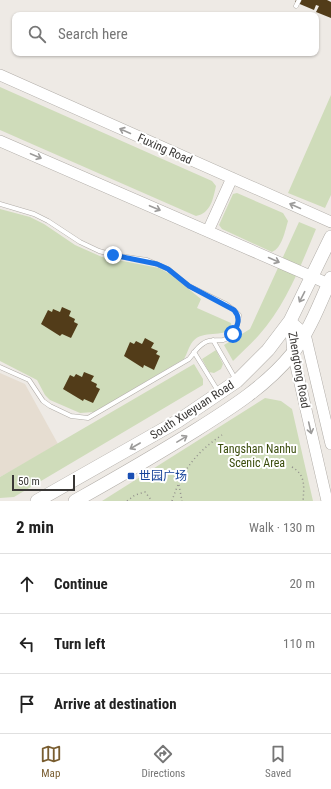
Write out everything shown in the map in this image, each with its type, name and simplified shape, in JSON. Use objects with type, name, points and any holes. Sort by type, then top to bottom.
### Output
[{"type":"main road","name":"South Xueyuan Road","points":[[37,501],[178,420],[237,381],[268,350],[290,321],[313,277],[331,237]]},
{"type":"main road","name":"South Xueyuan Road","points":[[75,501],[181,439],[241,401],[268,380],[293,353],[305,334],[330,282]]},
{"type":"street","name":"Fuxing Road","points":[[0,75],[331,222]]},
{"type":"street","points":[[0,141],[313,277],[330,282]]},
{"type":"street","points":[[208,231],[232,178]]},
{"type":"street","name":"Zhengtong Road","points":[[290,321],[305,334],[331,444]]},
{"type":"street","name":"Zhengtong Road","points":[[290,321],[293,353],[326,501]]},
{"type":"lane","points":[[296,6],[299,0]]},
{"type":"lane","points":[[0,204],[34,214],[48,221],[80,242],[99,250],[157,264],[168,269],[189,286],[234,310],[239,315],[233,334],[224,340],[213,340],[202,344],[189,359],[88,418],[71,416],[50,406],[43,401],[29,380],[0,367]]},
{"type":"lane","points":[[213,340],[237,381]]},
{"type":"lane","points":[[194,352],[220,393]]},
{"type":"path","points":[[172,501],[187,466],[211,442],[222,435]]},
{"type":"path","points":[[292,467],[298,470],[304,481],[303,501]]},
{"type":"path","points":[[179,485],[182,501]]},
{"type":"path","points":[[127,501],[135,495],[145,492],[152,501]]},
{"type":"shaded area","points":[[0,373],[25,384],[58,444],[0,477]]},
{"type":"green space","points":[[0,87],[212,181],[216,186],[214,196],[208,209],[196,216],[0,130]]},
{"type":"green space","points":[[331,95],[331,195],[325,208],[288,193]]},
{"type":"green space","points":[[237,193],[283,213],[288,221],[281,243],[272,252],[222,229],[219,225],[233,194]]},
{"type":"green space","points":[[0,209],[30,217],[44,224],[75,245],[102,257],[159,268],[170,274],[201,299],[197,308],[231,323],[232,329],[227,332],[204,335],[195,339],[184,359],[94,412],[80,413],[50,400],[45,395],[37,380],[0,361]]},
{"type":"green space","points":[[299,222],[316,229],[305,257],[285,298],[269,323],[233,361],[224,345],[250,329]]},
{"type":"green space","points":[[216,350],[223,364],[221,369],[214,373],[209,372],[202,359]]},
{"type":"green space","points":[[194,364],[203,379],[203,385],[14,497],[0,498],[0,477]]},
{"type":"green space","name":"Tangshan Nanhu Scenic Area","points":[[265,398],[281,401],[292,409],[313,501],[102,501]]},
{"type":"building","points":[[296,0],[327,0],[331,2],[331,18],[316,12],[319,6],[316,5],[314,10],[295,2]]},
{"type":"building","points":[[62,307],[71,311],[69,316],[75,319],[74,322],[78,324],[71,338],[62,334],[60,336],[41,324],[48,310],[52,312],[53,309],[60,312]]},
{"type":"building","points":[[145,338],[154,343],[151,348],[158,351],[156,354],[160,356],[154,370],[144,365],[143,368],[124,356],[130,342],[134,344],[136,341],[142,344]]},
{"type":"building","points":[[84,372],[94,376],[91,381],[97,384],[96,387],[100,389],[93,403],[84,399],[83,401],[63,389],[70,375],[74,377],[76,374],[82,377]]},
{"type":"place","name":"世园广场","points":[[131,476]]},
{"type":"route","points":[[113,255],[147,260],[157,264],[168,269],[189,286],[226,304],[239,315],[233,334]]}]
